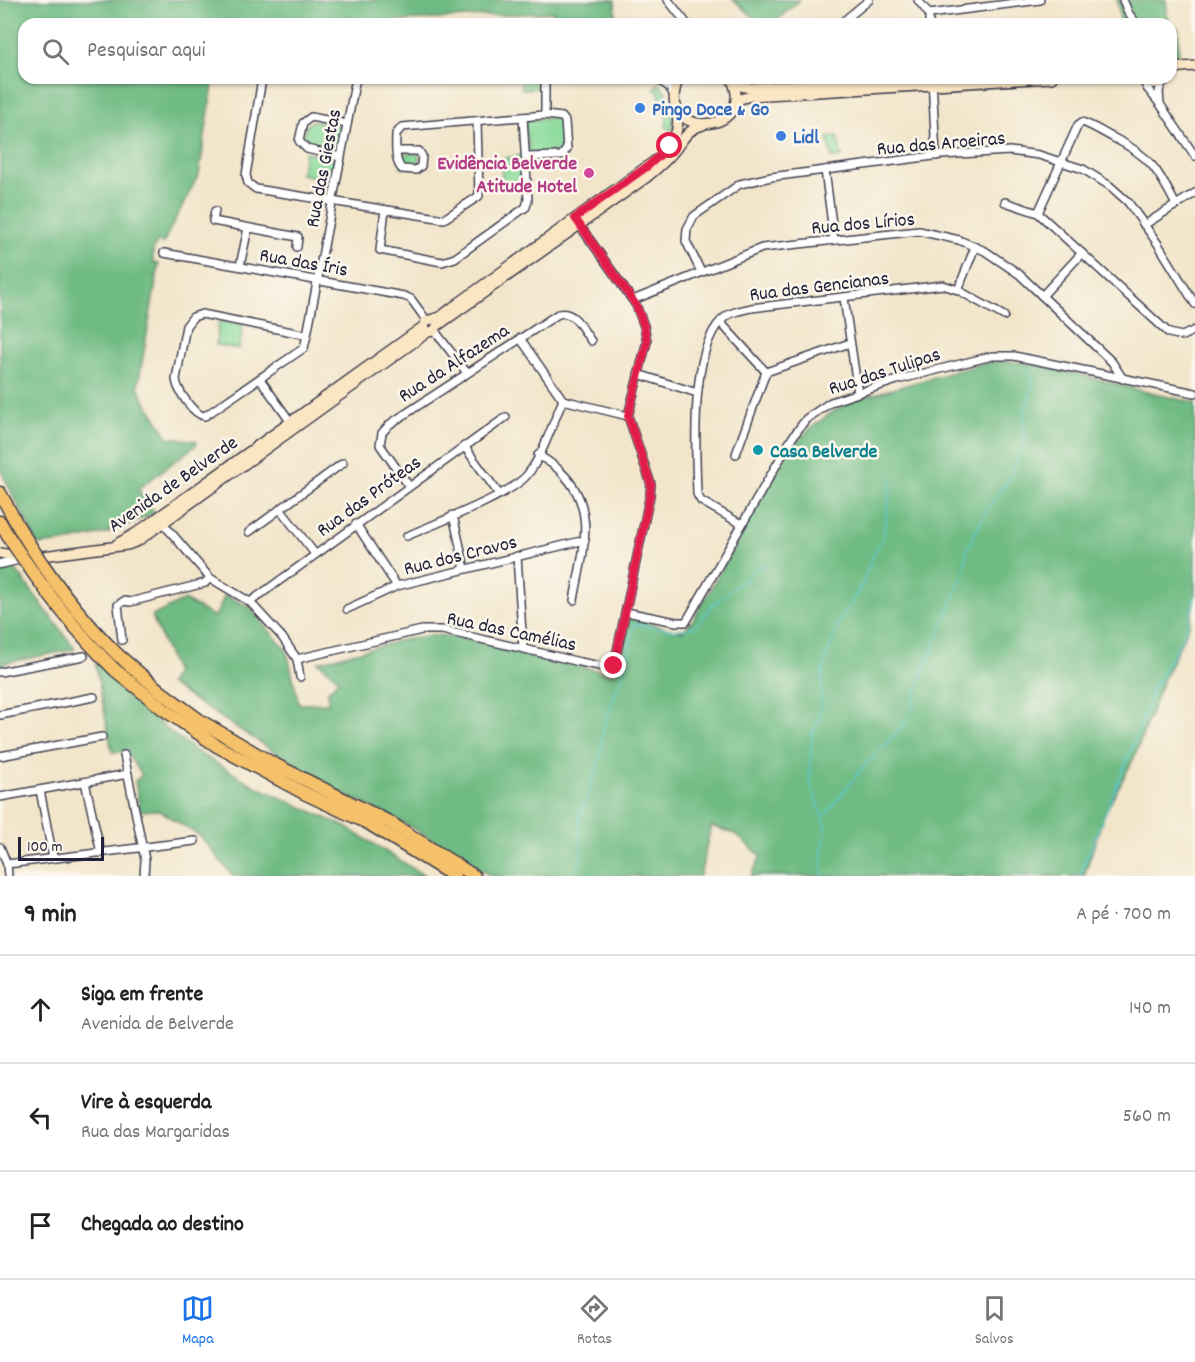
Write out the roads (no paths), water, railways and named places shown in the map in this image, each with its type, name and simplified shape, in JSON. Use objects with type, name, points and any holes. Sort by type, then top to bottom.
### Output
[{"type":"highway","points":[[0,493],[18,526],[64,596],[83,620],[119,656],[160,691],[202,722],[272,763],[389,822],[474,876]]},
{"type":"highway","points":[[0,522],[55,605],[77,631],[115,670],[162,708],[217,746],[304,793],[368,824],[454,876]]},
{"type":"main road","points":[[1177,68],[1195,66]]},
{"type":"main road","points":[[674,95],[677,84]]},
{"type":"main road","points":[[733,84],[735,92],[733,107]]},
{"type":"main road","points":[[736,84],[748,88],[816,84]]},
{"type":"main road","name":"Avenida de Belverde","points":[[0,553],[26,558],[132,544],[161,520],[453,308],[577,221],[646,177],[669,156],[693,128],[721,121],[740,99],[751,96],[896,84]]},
{"type":"main road","name":"Avenida de Belverde","points":[[577,221],[670,146],[680,121],[674,95]]},
{"type":"main road","points":[[676,105],[687,119],[703,125]]},
{"type":"street","points":[[668,0],[682,18]]},
{"type":"street","points":[[847,18],[869,0]]},
{"type":"street","points":[[918,0],[929,14],[929,18]]},
{"type":"street","points":[[929,14],[1040,0]]},
{"type":"street","points":[[1123,0],[1132,18]]},
{"type":"street","points":[[261,84],[246,178],[248,183],[256,189],[332,203],[444,219],[476,200],[480,191],[477,121]]},
{"type":"street","name":"Rua das Giestas","points":[[308,335],[355,84]]},
{"type":"street","points":[[544,84],[545,115]]},
{"type":"street","points":[[665,84],[674,95]]},
{"type":"street","points":[[932,84],[936,156]]},
{"type":"street","points":[[1145,84],[1195,156]]},
{"type":"street","points":[[1160,104],[1159,91],[1163,84]]},
{"type":"street","points":[[396,151],[396,134],[402,127],[545,115],[559,115],[564,119],[566,151],[561,156],[526,157]]},
{"type":"street","points":[[340,157],[307,149],[299,141],[303,123],[311,117],[347,124]]},
{"type":"street","points":[[385,210],[380,250],[448,261],[526,207],[528,200],[523,117]]},
{"type":"street","points":[[1038,213],[1078,124],[1084,122],[1143,155],[1160,174],[1176,205]]},
{"type":"street","name":"Rua das Aroeiras","points":[[701,272],[686,241],[687,229],[694,216],[740,184],[771,177],[936,156],[1010,151],[1039,155],[1083,169],[1104,181],[1128,202],[1195,304]]},
{"type":"street","points":[[825,170],[834,240]]},
{"type":"street","points":[[1144,225],[1195,193]]},
{"type":"street","points":[[1005,202],[1038,213],[1169,333],[1182,336],[1195,330]]},
{"type":"street","points":[[215,210],[213,221],[298,237],[297,247]]},
{"type":"street","points":[[577,221],[633,300],[644,326],[647,342],[628,416],[651,484],[645,526],[626,612]]},
{"type":"street","points":[[240,267],[248,228]]},
{"type":"street","name":"Rua dos Lírios","points":[[633,300],[762,249],[919,231],[959,240],[985,251],[1019,274],[1112,362],[1123,379]]},
{"type":"street","points":[[958,290],[975,247]]},
{"type":"street","name":"Rua das Íris","points":[[164,253],[404,296],[411,299],[466,373]]},
{"type":"street","points":[[1042,296],[1082,253]]},
{"type":"street","name":"Rua das Gencianas","points":[[721,323],[728,315],[751,308],[943,285],[958,290],[1004,316]]},
{"type":"street","points":[[844,298],[858,393]]},
{"type":"street","name":"Rua da Alfazema","points":[[409,486],[380,445],[382,433],[390,424],[558,314],[564,313],[574,318],[591,341]]},
{"type":"street","points":[[202,314],[308,335],[303,350],[207,415],[200,416],[195,413],[176,383],[186,324],[193,317],[202,314]]},
{"type":"street","points":[[741,525],[701,501],[698,494],[695,423],[697,393],[708,342],[721,323],[766,372]]},
{"type":"street","points":[[520,338],[563,400],[628,416]]},
{"type":"street","points":[[766,372],[850,343]]},
{"type":"street","name":"Rua das Tulipas","points":[[626,612],[686,622],[792,438],[806,418],[831,402],[897,380],[992,356],[1014,356],[1195,393]]},
{"type":"street","points":[[736,454],[766,372]]},
{"type":"street","points":[[638,374],[697,393]]},
{"type":"street","points":[[260,379],[293,425]]},
{"type":"street","points":[[407,536],[499,494],[525,478],[563,400]]},
{"type":"street","name":"Rua das Próteas","points":[[249,602],[506,417]]},
{"type":"street","points":[[464,446],[499,494]]},
{"type":"street","points":[[538,455],[561,471],[575,488],[586,519],[585,540],[574,600]]},
{"type":"street","points":[[249,532],[343,463]]},
{"type":"street","points":[[280,509],[315,554]]},
{"type":"street","points":[[453,515],[465,569]]},
{"type":"street","points":[[161,520],[210,578],[249,602],[282,637],[297,659],[300,677]]},
{"type":"street","points":[[356,524],[396,586]]},
{"type":"street","name":"Rua dos Cravos","points":[[347,609],[396,586],[585,540]]},
{"type":"street","points":[[517,556],[523,648]]},
{"type":"street","points":[[0,564],[26,558]]},
{"type":"street","points":[[122,640],[118,605],[124,601],[130,602],[205,583],[210,578]]},
{"type":"street","name":"Rua das Camélias","points":[[297,659],[422,630],[442,630],[609,668],[614,666],[626,612]]},
{"type":"street","points":[[0,672],[84,656]]},
{"type":"street","points":[[0,715],[94,697]]},
{"type":"street","points":[[0,756],[102,737]]},
{"type":"street","points":[[124,755],[145,860],[144,876]]},
{"type":"street","points":[[0,797],[128,774]]},
{"type":"street","points":[[85,782],[101,853]]},
{"type":"street","points":[[40,790],[53,858]]},
{"type":"street","points":[[7,864],[195,842]]},
{"type":"street","points":[[0,847],[7,864],[8,876]]},
{"type":"waterway","points":[[824,817],[863,767],[887,744],[905,722],[913,708],[918,685],[963,575],[967,549],[989,507],[1009,479],[1025,442],[1024,414],[1032,388],[1032,378],[1023,368]]},
{"type":"waterway","points":[[823,876],[822,852],[826,826],[809,780],[812,734],[820,718],[823,668],[839,621],[862,585],[883,537],[892,479]]},
{"type":"waterway","points":[[577,876],[581,850],[579,819],[599,762],[604,726],[627,662],[634,624],[675,630],[694,627],[710,607],[763,564]]},
{"type":"waterway","points":[[1079,876],[1125,766],[1154,687],[1179,644],[1188,623],[1195,596]]},
{"type":"place","name":"Pingo Doce & Go","points":[[640,108]]},
{"type":"place","name":"Lidl","points":[[781,136]]},
{"type":"place","name":"Evidência Belverde Atitude Hotel","points":[[589,173]]},
{"type":"place","name":"Casa Belverde","points":[[758,450]]}]
